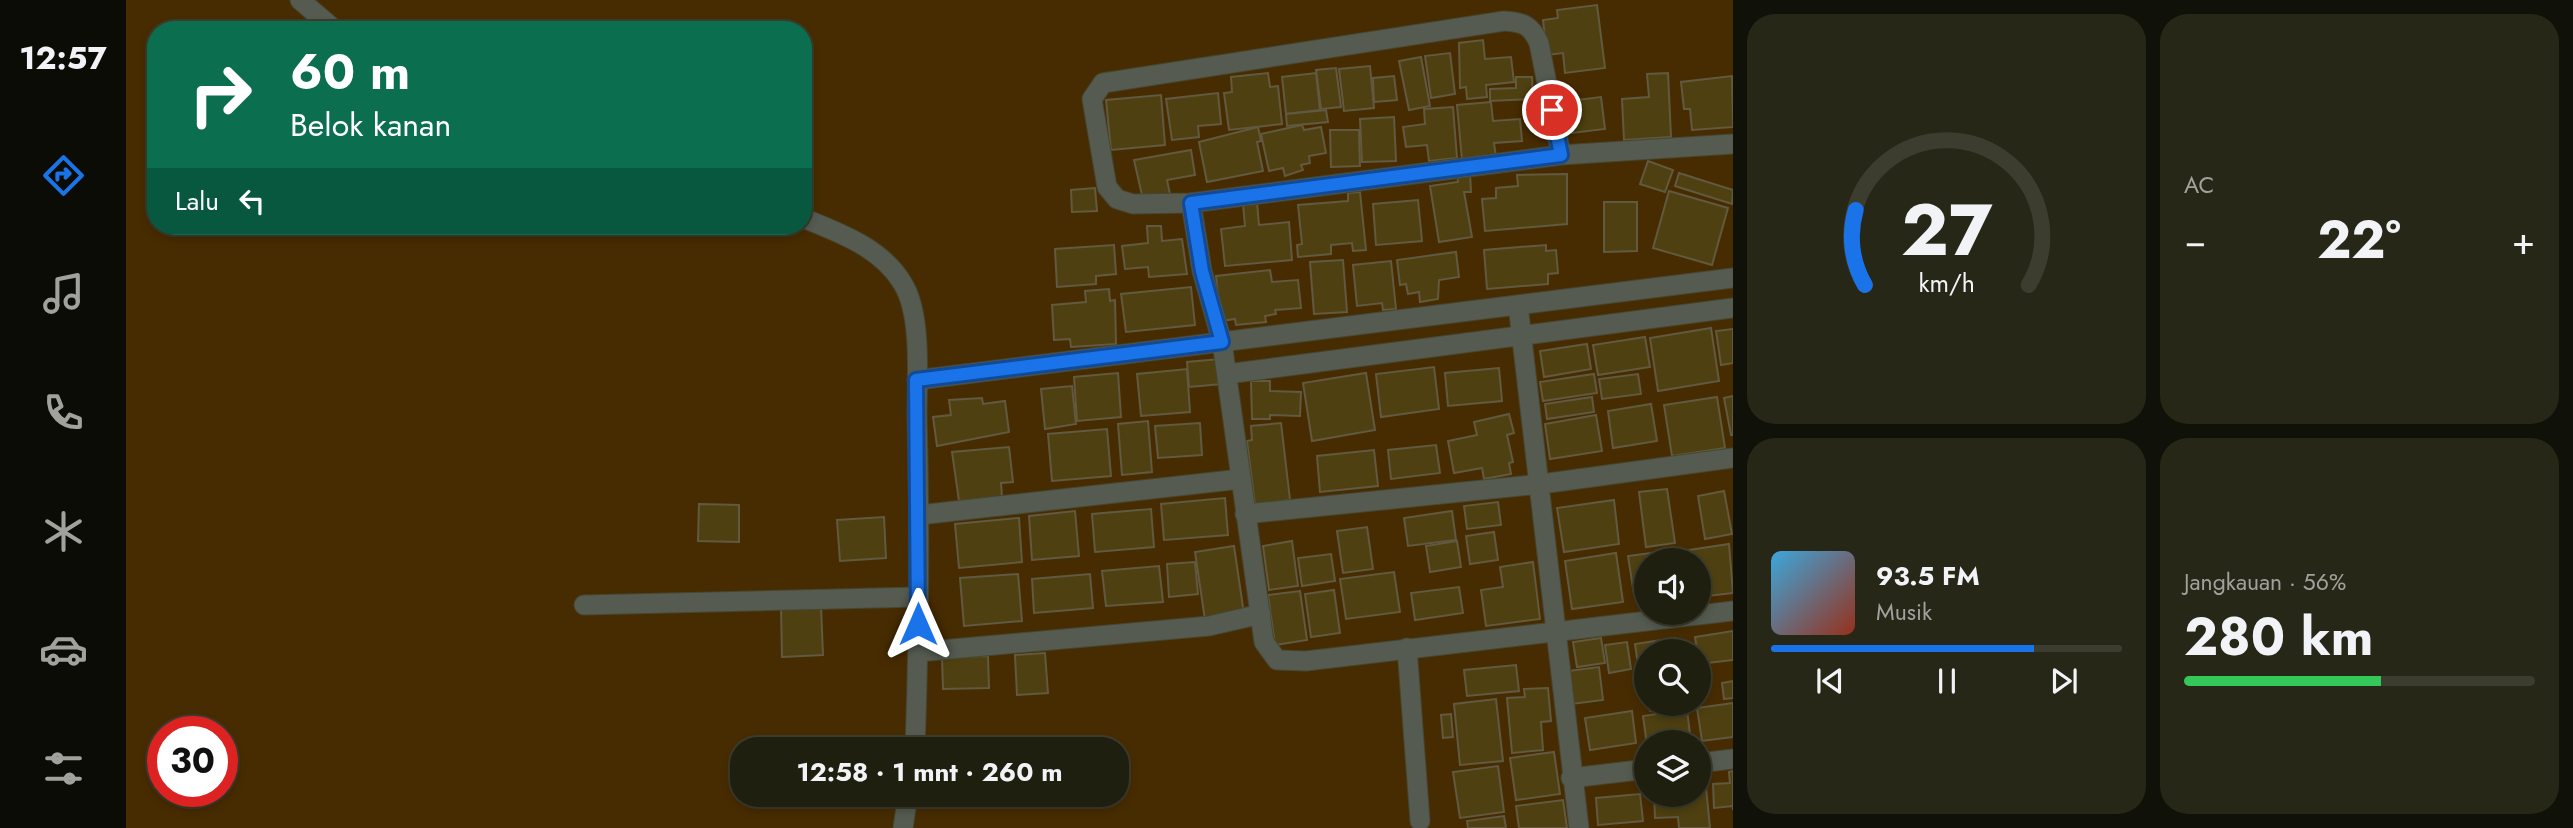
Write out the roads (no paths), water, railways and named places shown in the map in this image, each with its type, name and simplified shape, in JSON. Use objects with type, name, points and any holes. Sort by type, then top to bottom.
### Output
[{"type":"street","points":[[300,0],[324,21]]},
{"type":"street","points":[[1561,155],[1539,43],[1533,29],[1521,22],[1504,21],[1103,83],[1092,99],[1107,187],[1117,199],[1133,204],[1191,203],[1561,155],[1733,144]]},
{"type":"street","points":[[1191,203],[1202,271],[1222,342],[1264,642],[1277,660],[1306,661],[1733,611]]},
{"type":"street","points":[[812,222],[841,233],[886,260],[905,285],[912,309],[919,515],[915,737]]},
{"type":"street","points":[[916,380],[1733,278]]},
{"type":"street","points":[[1518,305],[1541,484],[1571,778],[1579,828]]},
{"type":"street","points":[[1227,374],[1733,308]]},
{"type":"street","points":[[1245,514],[1541,484],[1733,458]]},
{"type":"street","points":[[919,515],[1241,479]]},
{"type":"street","points":[[584,605],[918,597]]},
{"type":"street","points":[[918,652],[1209,626],[1261,614]]},
{"type":"street","points":[[1407,648],[1420,821]]},
{"type":"street","points":[[1711,762],[1733,759]]},
{"type":"street","points":[[1571,778],[1634,771]]},
{"type":"street","points":[[903,828],[906,807]]}]
